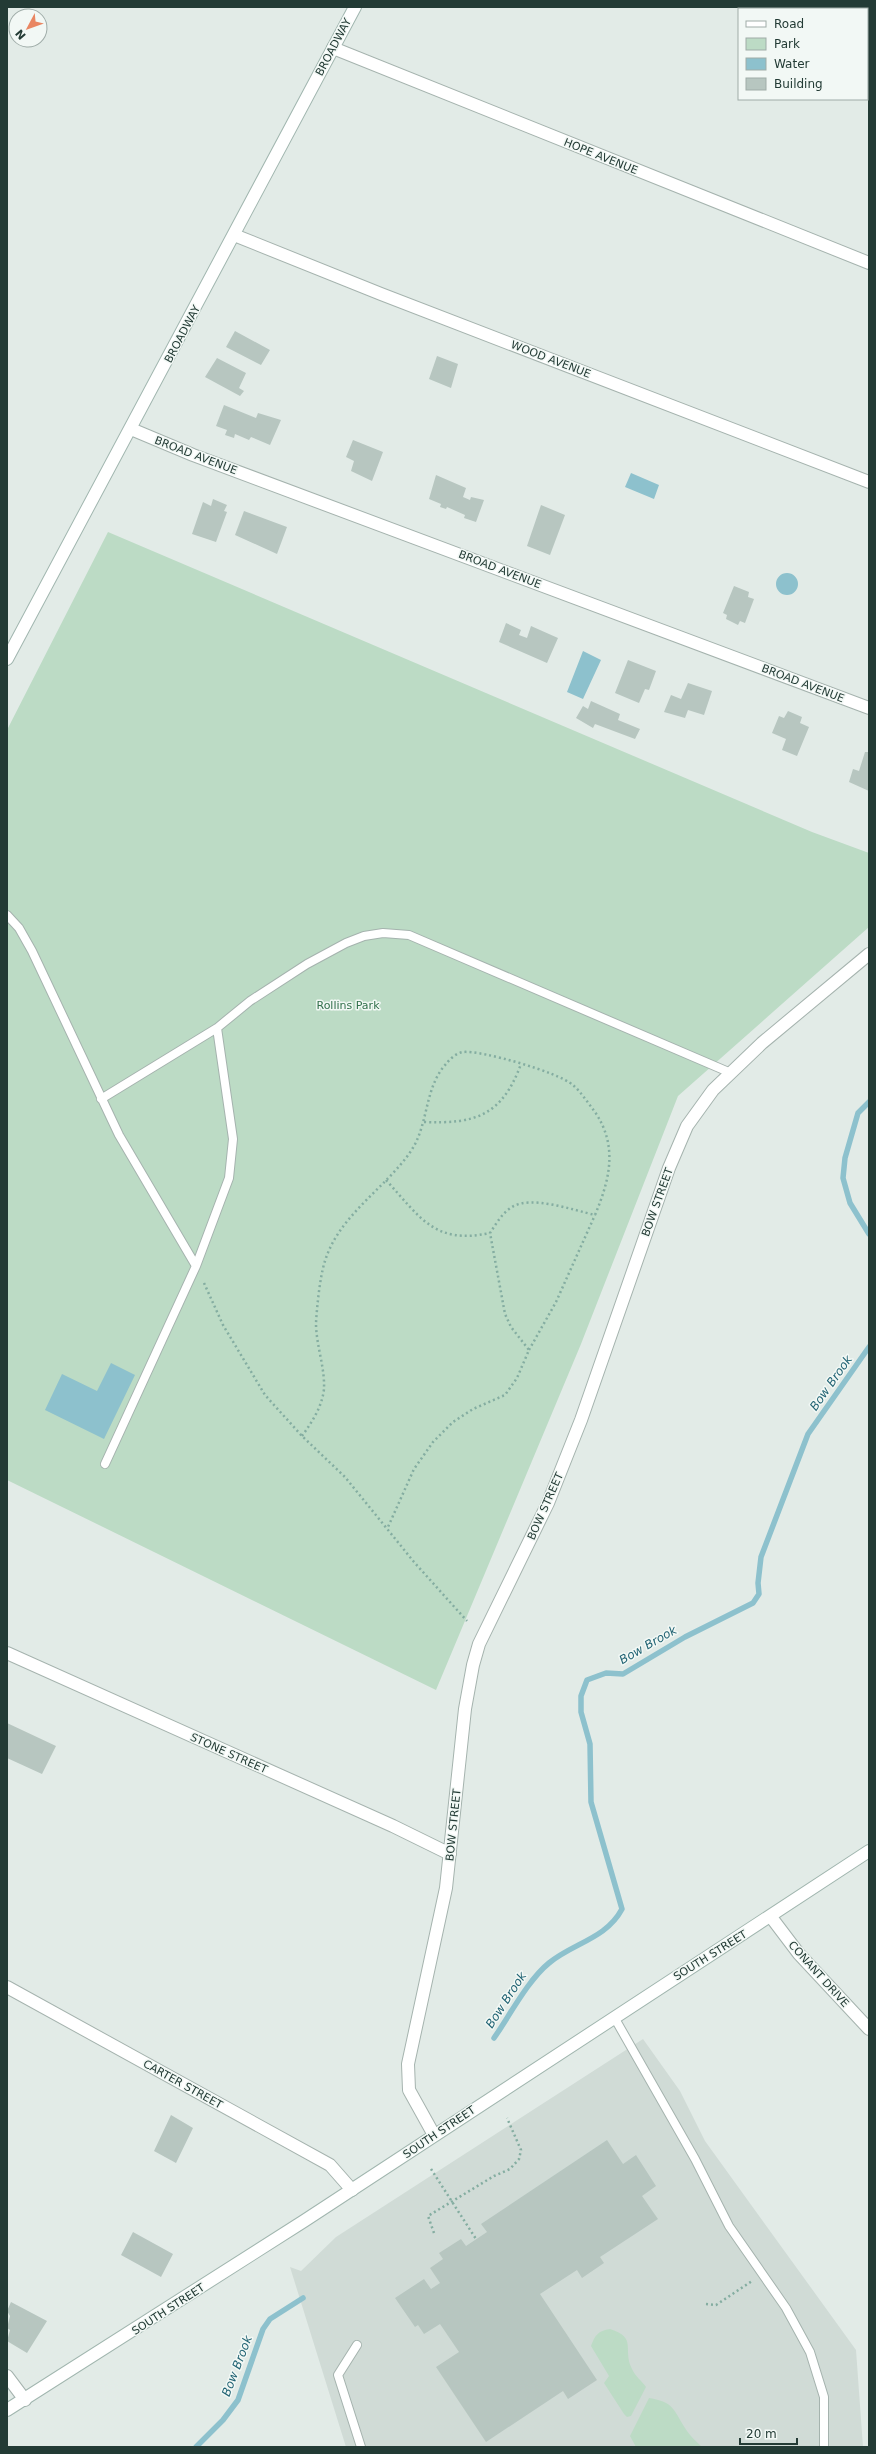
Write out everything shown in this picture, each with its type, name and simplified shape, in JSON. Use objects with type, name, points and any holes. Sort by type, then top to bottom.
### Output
[{"type":"street","name":"BROADWAY","points":[[8,654],[131,429],[355,7]]},
{"type":"street","name":"HOPE AVENUE","points":[[333,48],[869,263]]},
{"type":"street","name":"WOOD AVENUE","points":[[234,235],[388,297],[869,482]]},
{"type":"street","name":"BROAD AVENUE","points":[[131,429],[193,454],[869,708]]},
{"type":"street","name":"BOW STREET","points":[[434,2135],[409,2090],[408,2064],[446,1888],[465,1709],[479,1644],[551,1496],[581,1420],[669,1168],[687,1126],[713,1090],[762,1044],[869,954]]},
{"type":"street","name":"STONE STREET","points":[[7,1653],[393,1826],[450,1854]]},
{"type":"street","name":"SOUTH STREET","points":[[7,2410],[25,2400],[352,2190],[614,2016],[771,1917],[869,1851]]},
{"type":"street","name":"CONANT DRIVE","points":[[771,1917],[799,1954],[869,2029]]},
{"type":"street","name":"CARTER STREET","points":[[7,1987],[330,2164],[352,2190]]},
{"type":"street","points":[[7,2376],[25,2400]]},
{"type":"lane","points":[[7,915],[19,928],[32,951],[119,1135],[196,1266]]},
{"type":"lane","points":[[101,1099],[217,1028],[250,1001],[307,964],[346,943],[364,936],[383,933],[409,936],[731,1073]]},
{"type":"lane","points":[[105,1464],[196,1266],[229,1178],[233,1139],[217,1028]]},
{"type":"lane","points":[[614,2016],[695,2159],[729,2226],[786,2308],[810,2352],[824,2397],[824,2447]]},
{"type":"lane","points":[[356,2345],[338,2375],[361,2447]]},
{"type":"path","points":[[302,1436],[317,1416],[324,1389],[316,1323],[325,1261],[334,1243],[353,1215],[386,1180],[411,1150],[424,1122],[430,1090],[438,1074],[454,1055],[470,1052],[544,1070],[572,1085],[603,1124],[609,1141],[611,1161],[608,1179],[594,1214],[556,1302],[529,1350],[511,1389],[496,1400],[473,1409],[453,1422],[433,1442],[414,1469],[388,1527]]},
{"type":"path","points":[[424,1122],[453,1123],[484,1116],[507,1094],[521,1064]]},
{"type":"path","points":[[386,1180],[418,1214],[444,1234],[458,1237],[490,1234]]},
{"type":"path","points":[[529,1350],[511,1327],[505,1314],[490,1245],[490,1234],[504,1214],[512,1207],[524,1202],[536,1202],[594,1214]]},
{"type":"path","points":[[196,1266],[224,1325],[252,1376],[265,1396],[302,1436],[345,1477],[388,1527],[414,1562],[467,1621]]},
{"type":"path","points":[[434,2233],[428,2216],[444,2206],[453,2203],[488,2180],[510,2169],[519,2159],[521,2150],[507,2118]]},
{"type":"path","points":[[431,2169],[476,2239]]},
{"type":"path","points":[[706,2304],[716,2305],[737,2290]]},
{"type":"shaded area","points":[[643,2039],[680,2091],[705,2141],[856,2350],[863,2447],[346,2447],[290,2267],[301,2271],[336,2237]]},
{"type":"green space","name":"Rollins Park","points":[[108,532],[812,832],[869,853],[869,927],[678,1096],[581,1344],[436,1690],[7,1480],[7,730]]},
{"type":"green space","points":[[610,2329],[619,2332],[627,2340],[629,2362],[635,2374],[646,2387],[631,2416],[627,2417],[604,2383],[609,2376],[591,2346],[598,2334]]},
{"type":"green space","points":[[649,2398],[663,2402],[672,2407],[688,2433],[702,2447],[636,2447],[630,2436]]},
{"type":"water","points":[[631,473],[659,485],[654,499],[625,487]]},
{"type":"water","points":[[787,573],[791,574],[797,580],[797,588],[791,594],[787,595],[783,594],[777,588],[776,584],[777,580],[783,574]]},
{"type":"water","points":[[583,651],[601,660],[583,699],[567,692]]},
{"type":"water","points":[[111,1363],[135,1375],[104,1439],[45,1410],[62,1374],[97,1391]]},
{"type":"building","points":[[235,331],[270,350],[261,365],[226,347]]},
{"type":"building","points":[[437,356],[458,364],[451,388],[429,379]]},
{"type":"building","points":[[217,358],[246,373],[239,388],[244,391],[240,396],[205,377]]},
{"type":"building","points":[[224,405],[256,418],[258,413],[281,420],[270,445],[251,437],[249,440],[235,434],[234,438],[225,435],[227,430],[216,426]]},
{"type":"building","points":[[353,440],[383,452],[372,481],[351,471],[354,461],[346,457]]},
{"type":"building","points":[[436,475],[466,488],[463,497],[470,500],[471,497],[484,500],[476,522],[464,518],[465,515],[447,507],[446,509],[440,507],[441,504],[429,499]]},
{"type":"building","points":[[213,499],[227,505],[224,511],[227,512],[216,542],[192,534],[203,502],[211,506]]},
{"type":"building","points":[[541,505],[565,515],[550,555],[527,546]]},
{"type":"building","points":[[244,511],[287,527],[277,554],[235,535]]},
{"type":"building","points":[[734,586],[749,592],[748,597],[754,599],[745,623],[740,621],[738,625],[726,619],[727,615],[723,613]]},
{"type":"building","points":[[506,623],[521,630],[519,635],[527,638],[531,626],[558,638],[547,663],[499,642]]},
{"type":"building","points":[[628,660],[656,671],[649,690],[645,689],[639,703],[615,693]]},
{"type":"building","points":[[688,683],[712,691],[704,715],[688,710],[685,718],[664,712],[671,695],[681,699]]},
{"type":"building","points":[[591,701],[620,714],[618,720],[640,729],[635,739],[595,724],[593,728],[576,718],[583,706],[588,709]]},
{"type":"building","points":[[788,711],[802,717],[800,723],[809,727],[797,756],[782,750],[786,739],[772,733],[779,716],[784,718]]},
{"type":"building","points":[[869,749],[869,791],[849,782],[853,769],[859,771],[865,752],[868,752]]},
{"type":"building","points":[[7,1723],[56,1746],[42,1774],[7,1758]]},
{"type":"building","points":[[171,2115],[193,2128],[176,2163],[154,2151]]},
{"type":"building","points":[[607,2140],[623,2164],[636,2155],[656,2186],[642,2196],[658,2219],[600,2257],[604,2263],[582,2278],[577,2270],[540,2294],[597,2380],[568,2399],[563,2391],[486,2442],[436,2367],[459,2352],[440,2324],[424,2334],[418,2325],[415,2327],[395,2298],[424,2279],[431,2289],[440,2283],[430,2268],[443,2259],[439,2253],[461,2239],[466,2246],[487,2232],[481,2224]]},
{"type":"building","points":[[133,2232],[173,2254],[161,2277],[121,2255]]},
{"type":"building","points":[[11,2302],[47,2321],[27,2353],[7,2341],[10,2330],[7,2328],[10,2316],[7,2311]]},
{"type":"waterway","name":"Bow Brook","points":[[869,1102],[858,1113],[845,1158],[843,1178],[850,1203],[869,1234]]},
{"type":"waterway","name":"Bow Brook","points":[[494,2038],[527,1988],[541,1970],[558,1956],[598,1934],[615,1919],[622,1909],[591,1802],[590,1744],[581,1712],[581,1696],[587,1680],[606,1673],[623,1674],[685,1637],[753,1603],[759,1594],[758,1583],[761,1557],[808,1434],[869,1347]]},
{"type":"waterway","name":"Bow Brook","points":[[196,2447],[223,2420],[238,2400],[263,2329],[270,2319],[303,2298]]}]
